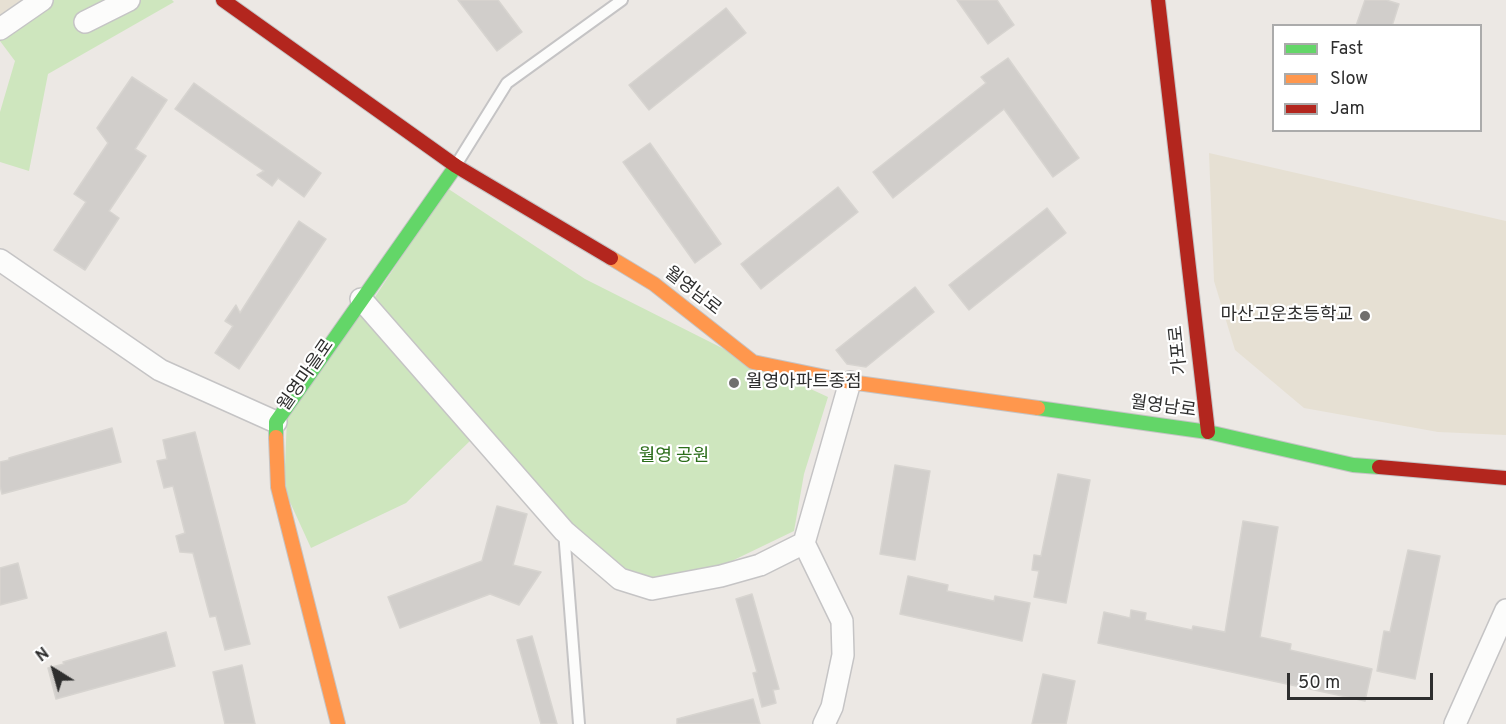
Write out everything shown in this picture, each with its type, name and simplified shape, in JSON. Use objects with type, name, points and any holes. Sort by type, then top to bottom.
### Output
[{"type":"main road","name":"월영남로","points":[[223,0],[456,166],[654,284],[753,362],[850,382],[1208,432]]},
{"type":"main road","name":"가포로","points":[[1158,0],[1208,432]]},
{"type":"main road","name":"월영마을로","points":[[338,724],[278,487],[276,422],[456,166]]},
{"type":"main road","points":[[1208,432],[1353,465],[1506,478]]},
{"type":"street","points":[[0,29],[42,0]]},
{"type":"street","points":[[85,22],[129,0]]},
{"type":"street","points":[[0,260],[160,370],[276,422]]},
{"type":"street","points":[[361,299],[564,531],[620,579],[652,589],[721,576],[760,565],[804,543]]},
{"type":"street","points":[[824,724],[832,707],[843,655],[842,621],[804,543],[850,382]]},
{"type":"street","points":[[1455,724],[1506,610]]},
{"type":"lane","points":[[456,166],[507,83],[622,0]]},
{"type":"lane","points":[[564,531],[579,724]]},
{"type":"shaded area","points":[[0,0],[26,0],[0,17]]},
{"type":"shaded area","name":"마산고운초등학교","points":[[1209,153],[1506,221],[1506,435],[1438,432],[1304,408],[1235,350],[1214,281]]},
{"type":"green space","points":[[49,0],[172,0],[174,2],[48,74],[29,171],[0,162],[0,112],[15,61],[0,41],[0,32]]},
{"type":"green space","name":"월영 공원","points":[[447,188],[585,279],[726,350],[828,397],[804,474],[794,531],[711,571],[654,582],[610,561],[483,438],[373,300]]},
{"type":"green space","points":[[361,309],[473,438],[406,503],[311,548],[284,489],[287,418]]},
{"type":"building","points":[[458,0],[498,0],[522,32],[497,51]]},
{"type":"building","points":[[957,0],[997,0],[1014,25],[988,44]]},
{"type":"building","points":[[1365,0],[1386,0],[1399,4],[1393,24],[1357,24]]},
{"type":"building","points":[[726,8],[746,33],[649,110],[629,85]]},
{"type":"building","points":[[1008,58],[1079,158],[1053,177],[1004,109],[893,198],[873,172],[986,83],[981,77]]},
{"type":"building","points":[[132,77],[167,100],[135,149],[146,156],[109,211],[119,218],[85,270],[54,250],[86,202],[74,194],[108,143],[97,128]]},
{"type":"building","points":[[194,83],[321,173],[304,197],[278,178],[272,186],[257,175],[264,171],[175,109]]},
{"type":"building","points":[[650,143],[721,244],[695,263],[623,162]]},
{"type":"building","points":[[838,187],[858,212],[761,289],[741,264]]},
{"type":"building","points":[[1047,208],[1066,233],[969,310],[949,285]]},
{"type":"building","points":[[299,221],[326,239],[239,369],[215,353],[233,326],[225,321],[236,305],[240,313]]},
{"type":"building","points":[[915,287],[934,312],[866,367],[847,364],[836,350]]},
{"type":"building","points":[[112,428],[121,462],[2,494],[0,462]]},
{"type":"building","points":[[195,432],[250,644],[225,650],[216,616],[210,617],[193,553],[180,552],[176,536],[185,533],[173,486],[164,488],[157,461],[167,459],[163,440]]},
{"type":"building","points":[[895,465],[930,471],[915,560],[880,554]]},
{"type":"building","points":[[1058,474],[1090,480],[1066,603],[1034,597],[1039,571],[1032,570],[1034,555],[1041,556]]},
{"type":"building","points":[[497,506],[527,514],[513,565],[541,572],[519,605],[490,594],[400,628],[388,597],[482,561]]},
{"type":"building","points":[[1243,521],[1278,527],[1260,637],[1291,644],[1290,650],[1372,669],[1365,701],[1098,643],[1104,612],[1130,618],[1131,610],[1146,613],[1145,620],[1192,630],[1193,626],[1225,632]]},
{"type":"building","points":[[1408,550],[1440,556],[1415,679],[1377,671],[1384,631],[1390,632]]},
{"type":"building","points":[[18,563],[27,598],[0,605],[0,568]]},
{"type":"building","points":[[908,576],[948,585],[947,591],[994,601],[995,596],[1030,603],[1022,641],[900,614]]},
{"type":"building","points":[[752,594],[779,689],[773,690],[776,703],[762,707],[753,673],[757,672],[736,599]]},
{"type":"building","points":[[166,632],[175,666],[56,699],[48,668]]},
{"type":"building","points":[[532,636],[557,724],[541,724],[517,640]]},
{"type":"building","points":[[242,665],[255,724],[225,724],[213,672]]},
{"type":"building","points":[[1043,674],[1075,681],[1066,724],[1032,724]]},
{"type":"building","points":[[753,699],[760,724],[677,724],[677,719]]},
{"type":"traffic: fast","points":[[276,437],[276,422],[456,166]]},
{"type":"traffic: fast","points":[[1038,408],[1208,432],[1353,465],[1379,467]]},
{"type":"traffic: slow","points":[[611,258],[654,284],[753,362],[850,382],[1038,408]]},
{"type":"traffic: slow","points":[[276,437],[278,487],[338,724]]},
{"type":"traffic: jam","points":[[223,0],[456,166],[611,258]]},
{"type":"traffic: jam","points":[[1158,0],[1208,432]]},
{"type":"traffic: jam","points":[[1379,467],[1506,478]]},
{"type":"place","name":"마산고운초등학교","points":[[1365,316]]},
{"type":"place","name":"월영아파트종점","points":[[734,383]]}]
